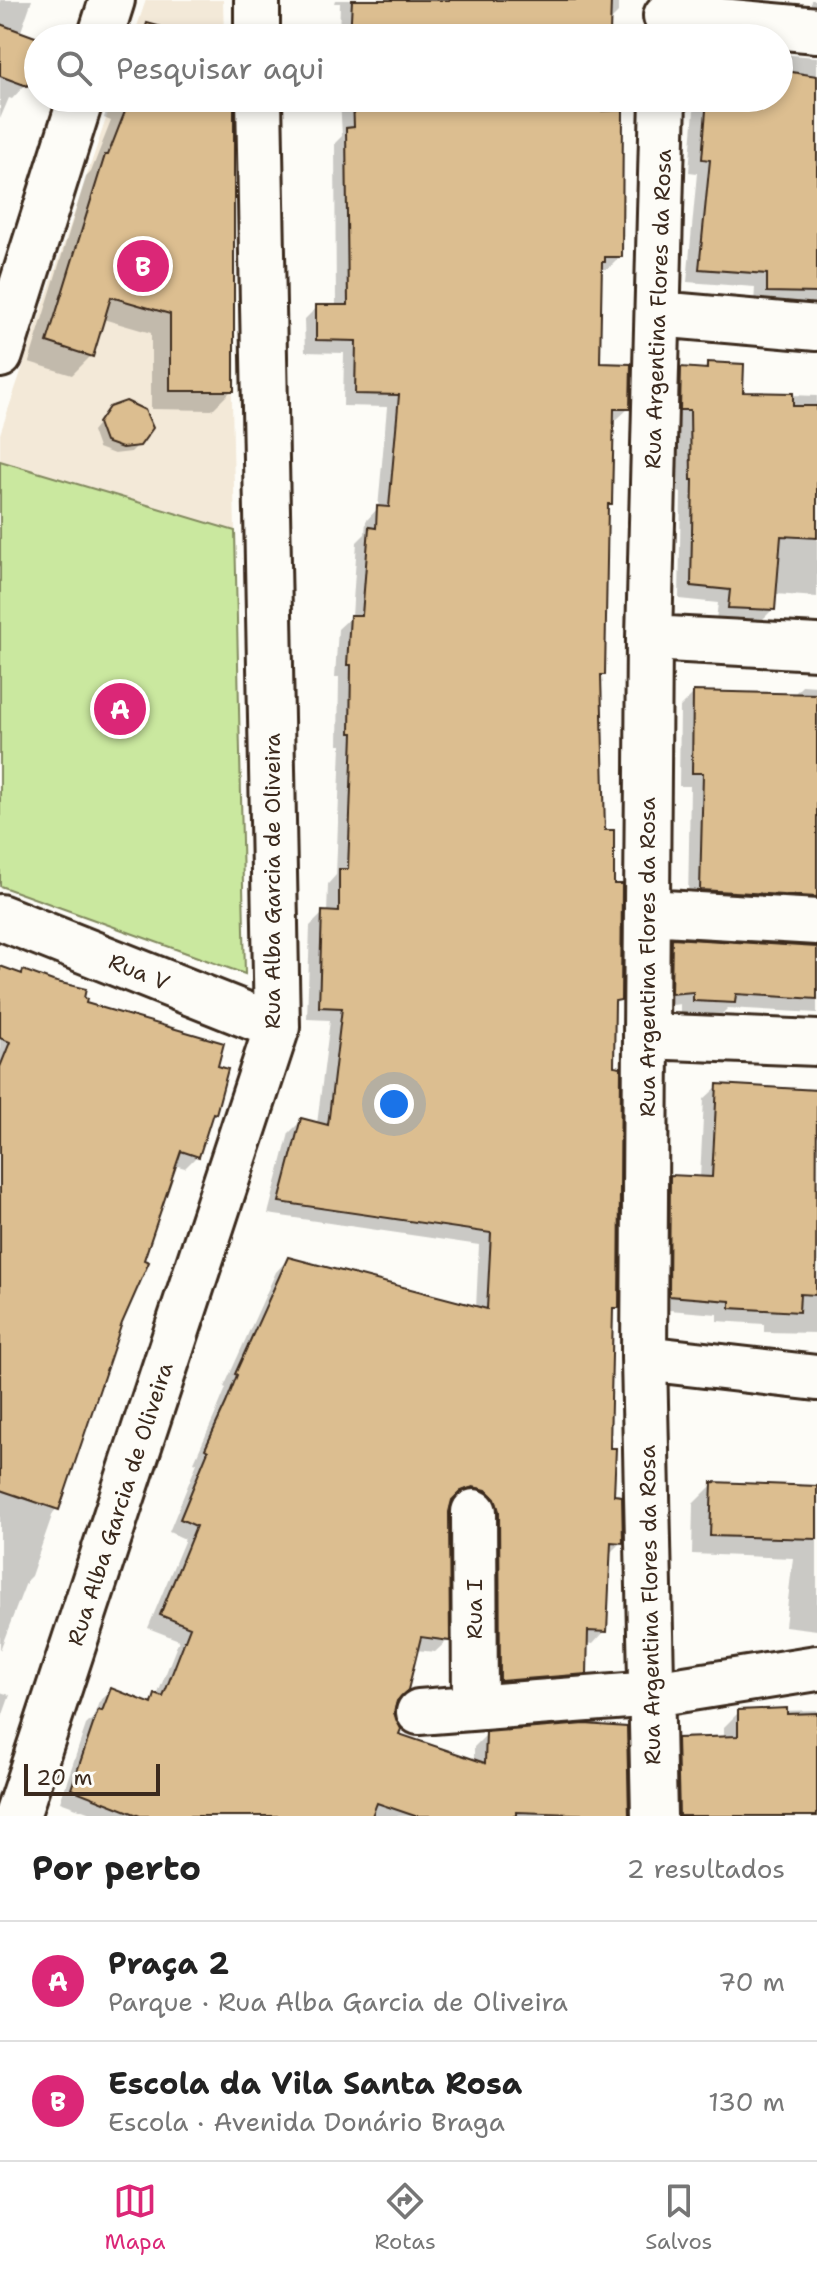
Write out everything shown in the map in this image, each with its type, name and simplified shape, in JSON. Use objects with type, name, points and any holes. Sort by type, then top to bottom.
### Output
[{"type":"street","points":[[104,24],[112,0]]},
{"type":"street","points":[[257,0],[257,24]]},
{"type":"street","points":[[666,18],[742,24]]},
{"type":"street","points":[[793,28],[817,30]]},
{"type":"street","points":[[0,355],[77,112]]},
{"type":"street","name":"Rua Alba Garcia de Oliveira","points":[[28,1813],[277,1027],[259,112]]},
{"type":"street","name":"Rua Argentina Flores da Rosa","points":[[654,1816],[644,1358],[649,638],[663,112]]},
{"type":"street","points":[[658,314],[817,328]]},
{"type":"street","points":[[649,638],[817,647]]},
{"type":"street","points":[[647,912],[817,922]]},
{"type":"street","name":"Rua V","points":[[0,917],[277,1027]]},
{"type":"street","points":[[646,1036],[817,1043]]},
{"type":"street","points":[[644,1358],[817,1378]]},
{"type":"street","name":"Rua I","points":[[474,1512],[475,1707]]},
{"type":"street","points":[[419,1712],[653,1694],[817,1668]]},
{"type":"shaded area","points":[[146,0],[223,0],[224,24],[138,24]]},
{"type":"shaded area","points":[[108,112],[225,112],[235,531],[0,461],[0,434]]},
{"type":"green space","points":[[0,461],[235,531],[245,974],[0,886]]},
{"type":"building","points":[[352,0],[611,0],[610,24],[351,24]]},
{"type":"building","points":[[0,24],[24,33],[24,85],[0,76]]},
{"type":"building","points":[[793,72],[817,76],[817,293],[767,292],[767,274],[699,269],[710,160],[702,159],[706,112],[793,112]]},
{"type":"building","points":[[125,112],[234,112],[234,391],[170,391],[170,314],[111,297],[93,357],[47,342],[105,155],[108,155]]},
{"type":"building","points":[[353,112],[623,112],[622,257],[605,257],[605,262],[602,262],[600,363],[631,364],[630,409],[614,409],[612,504],[608,504],[605,675],[601,675],[605,830],[614,830],[614,884],[622,884],[621,1000],[615,1001],[614,1066],[621,1067],[619,1308],[613,1308],[610,1448],[616,1448],[614,1495],[622,1496],[623,1543],[611,1542],[607,1632],[588,1631],[587,1674],[500,1681],[499,1511],[495,1499],[486,1490],[473,1487],[461,1491],[452,1500],[449,1512],[450,1641],[421,1637],[408,1690],[397,1701],[394,1713],[401,1729],[399,1734],[485,1763],[486,1732],[585,1724],[627,1727],[629,1816],[517,1812],[517,1816],[415,1816],[377,1803],[372,1816],[140,1816],[71,1789],[98,1710],[102,1711],[111,1688],[152,1704],[155,1694],[163,1697],[190,1627],[160,1615],[196,1526],[180,1519],[235,1374],[288,1257],[487,1309],[491,1233],[279,1202],[301,1118],[328,1125],[342,1008],[319,1007],[322,911],[339,912],[339,869],[348,869],[353,733],[350,733],[351,665],[347,665],[350,615],[362,615],[369,527],[376,528],[377,506],[389,507],[399,395],[355,394],[356,341],[316,340],[316,305],[348,305],[346,128],[354,127]]},
{"type":"building","points":[[707,362],[744,364],[743,392],[793,393],[793,406],[817,406],[817,538],[781,536],[775,610],[728,608],[730,590],[691,586],[693,480],[690,410],[680,410],[681,367],[707,369]]},
{"type":"building","points":[[126,401],[145,410],[153,428],[140,446],[122,448],[105,442],[98,423],[109,407]]},
{"type":"building","points":[[693,691],[817,694],[817,897],[700,890],[703,773],[692,773]]},
{"type":"building","points":[[672,938],[817,947],[817,999],[736,994],[735,1003],[693,1001],[693,992],[671,994]]},
{"type":"building","points":[[0,966],[86,989],[86,1003],[224,1043],[218,1066],[228,1069],[216,1114],[213,1113],[199,1157],[181,1151],[144,1260],[149,1262],[122,1323],[59,1510],[0,1490],[0,1067],[10,1042],[0,1038]]},
{"type":"building","points":[[717,1084],[817,1090],[816,1295],[800,1294],[799,1312],[730,1308],[730,1301],[669,1296],[670,1175],[712,1177]]},
{"type":"building","points":[[712,1482],[817,1486],[817,1539],[710,1536]]},
{"type":"building","points":[[787,1708],[787,1714],[817,1713],[817,1816],[679,1816],[677,1738],[738,1736],[738,1710]]},
{"type":"place","name":"Escola da Vila Santa Rosa","points":[[143,266]]},
{"type":"place","name":"Praça 2","points":[[120,709]]}]
